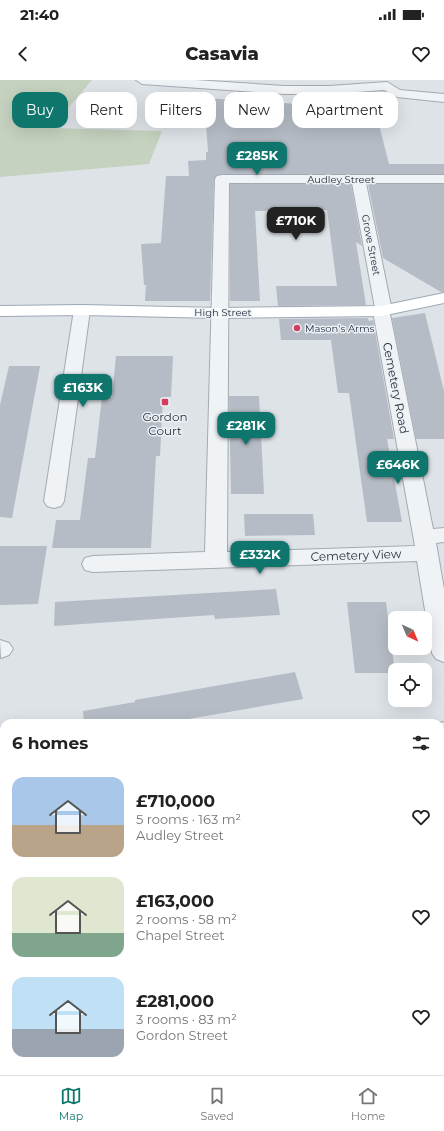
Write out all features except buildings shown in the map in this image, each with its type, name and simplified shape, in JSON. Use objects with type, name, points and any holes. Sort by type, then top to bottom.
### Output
[{"type":"main road","name":"High Street","points":[[0,311],[82,310],[219,313],[383,311],[444,298]]},
{"type":"street","points":[[142,80],[284,90],[329,90],[387,86],[406,81]]},
{"type":"street","points":[[387,86],[397,93],[444,98]]},
{"type":"street","name":"Audley Street","points":[[219,313],[222,179],[444,179]]},
{"type":"street","name":"Grove Street","points":[[358,179],[383,311]]},
{"type":"street","points":[[54,501],[82,310]]},
{"type":"street","name":"Cemetery Road","points":[[383,311],[432,541],[444,653]]},
{"type":"street","points":[[216,560],[219,313]]},
{"type":"street","name":"Cemetery View","points":[[92,564],[216,560],[432,541]]},
{"type":"green space","points":[[0,80],[92,80],[82,92],[76,92],[76,99],[68,108],[68,92],[12,92],[12,128],[162,131],[149,164],[0,177]]},
{"type":"place","name":"Mason's Arms","points":[[297,328]]},
{"type":"place","name":"Gordon Court","points":[[165,402]]}]
